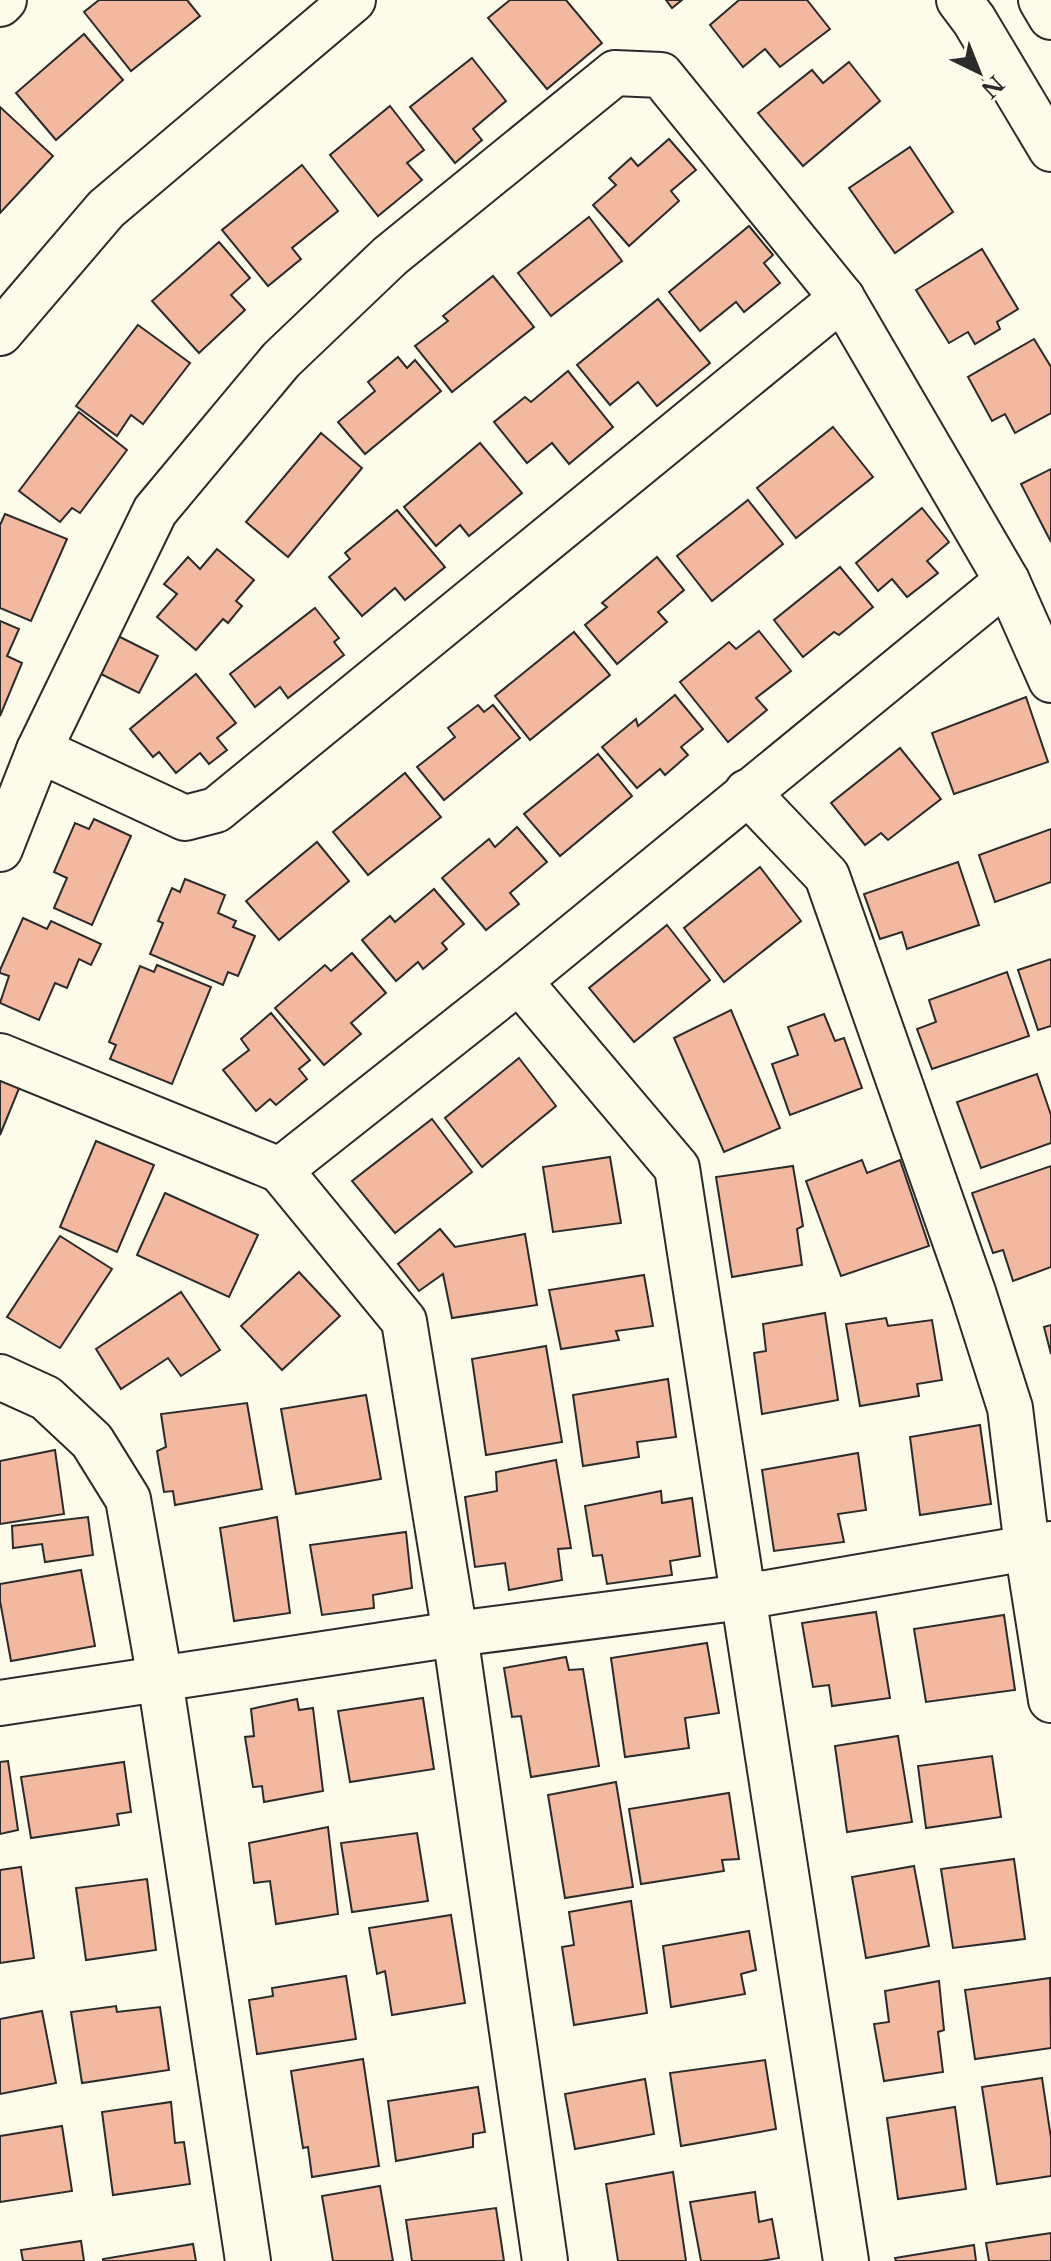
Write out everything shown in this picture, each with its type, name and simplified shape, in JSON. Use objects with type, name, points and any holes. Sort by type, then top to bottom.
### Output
[{"type":"street","points":[[0,333],[106,209],[353,0]]},
{"type":"street","points":[[959,0],[1051,149]]},
{"type":"street","points":[[1041,0],[1051,17]]},
{"type":"street","points":[[0,849],[39,750],[155,511],[281,360],[390,256],[615,73],[661,75],[842,298],[1007,581],[1051,680]]},
{"type":"street","points":[[39,750],[185,818],[216,810],[842,298]]},
{"type":"street","points":[[280,1170],[519,981],[1007,581]]},
{"type":"street","points":[[747,792],[827,876],[903,1088],[1010,1408],[1039,1545],[1051,1700]]},
{"type":"street","points":[[519,981],[677,1168],[846,2261]]},
{"type":"street","points":[[0,1056],[280,1170],[404,1321],[455,1634],[545,2261]]},
{"type":"street","points":[[0,1377],[46,1398],[92,1441],[128,1499],[160,1679],[248,2261]]},
{"type":"street","points":[[0,1703],[455,1634],[743,1597],[1039,1545]]},
{"type":"building","points":[[99,0],[187,0],[200,16],[131,71],[84,12]]},
{"type":"building","points":[[510,0],[566,0],[602,43],[547,89],[488,18]]},
{"type":"building","points":[[666,0],[682,0],[672,8]]},
{"type":"building","points":[[739,0],[807,0],[830,29],[780,67],[765,49],[743,67],[710,25]]},
{"type":"building","points":[[84,34],[123,80],[56,140],[16,93]]},
{"type":"building","points":[[472,58],[506,101],[473,129],[482,140],[455,163],[410,107]]},
{"type":"building","points":[[849,62],[880,101],[803,166],[758,113],[812,70],[823,83]]},
{"type":"building","points":[[390,106],[424,150],[407,163],[422,180],[378,216],[330,155]]},
{"type":"building","points":[[0,107],[53,156],[0,213]]},
{"type":"building","points":[[669,139],[696,170],[671,191],[679,201],[629,246],[593,205],[616,185],[609,178],[631,158],[638,166]]},
{"type":"building","points":[[910,147],[953,212],[895,253],[849,188]]},
{"type":"building","points":[[302,165],[338,211],[292,248],[301,259],[268,286],[222,230]]},
{"type":"building","points":[[589,217],[622,261],[551,316],[518,273]]},
{"type":"building","points":[[749,226],[773,255],[764,263],[780,283],[744,312],[736,302],[700,331],[669,292]]},
{"type":"building","points":[[219,242],[250,278],[231,295],[245,310],[199,353],[152,301]]},
{"type":"building","points":[[982,249],[1018,309],[997,322],[1000,329],[975,344],[968,332],[949,343],[916,290]]},
{"type":"building","points":[[493,276],[534,327],[452,392],[415,346],[448,321],[443,316]]},
{"type":"building","points":[[658,299],[710,363],[657,406],[638,382],[610,405],[577,365]]},
{"type":"building","points":[[138,325],[190,363],[143,424],[131,415],[117,436],[76,406]]},
{"type":"building","points":[[1034,339],[1051,367],[1051,413],[1015,433],[1005,414],[992,421],[968,377]]},
{"type":"building","points":[[398,357],[407,368],[415,360],[441,391],[365,454],[338,422],[375,391],[368,382]]},
{"type":"building","points":[[568,371],[613,427],[569,464],[552,443],[527,463],[494,422],[525,397],[531,402]]},
{"type":"building","points":[[79,412],[127,450],[80,513],[72,508],[60,522],[19,491]]},
{"type":"building","points":[[833,427],[873,477],[796,538],[757,488]]},
{"type":"building","points":[[321,433],[362,468],[288,557],[246,522]]},
{"type":"building","points":[[480,443],[522,493],[469,536],[460,525],[436,546],[404,507]]},
{"type":"building","points":[[1051,469],[1051,542],[1021,484]]},
{"type":"building","points":[[748,500],[783,544],[712,601],[677,556]]},
{"type":"building","points":[[922,508],[949,542],[927,561],[938,573],[907,597],[892,579],[878,591],[856,563]]},
{"type":"building","points":[[397,510],[445,567],[405,600],[395,588],[362,616],[329,577],[350,559],[345,553]]},
{"type":"building","points":[[5,514],[67,539],[31,621],[0,608],[0,525]]},
{"type":"building","points":[[217,549],[254,580],[236,601],[242,606],[228,623],[223,619],[196,650],[157,617],[177,594],[164,584],[188,557],[200,569]]},
{"type":"building","points":[[657,557],[684,590],[658,612],[667,622],[617,664],[585,625],[607,607],[602,603]]},
{"type":"building","points":[[840,567],[873,607],[839,635],[834,632],[803,657],[774,620]]},
{"type":"building","points":[[315,608],[339,638],[334,642],[344,655],[288,698],[280,687],[255,707],[230,674]]},
{"type":"building","points":[[0,621],[19,629],[7,656],[22,663],[0,716]]},
{"type":"building","points":[[759,631],[791,671],[756,698],[767,710],[728,742],[680,682],[729,642],[736,649]]},
{"type":"building","points":[[574,632],[610,675],[530,740],[495,696]]},
{"type":"building","points":[[118,636],[158,656],[139,693],[99,673]]},
{"type":"building","points":[[196,674],[236,723],[217,738],[227,750],[209,764],[200,753],[176,773],[159,752],[153,757],[130,729]]},
{"type":"building","points":[[675,695],[703,729],[681,747],[688,755],[665,775],[660,769],[637,788],[602,747],[636,719],[638,726]]},
{"type":"building","points":[[1026,697],[1048,762],[954,794],[932,733]]},
{"type":"building","points":[[478,705],[484,712],[493,705],[520,738],[444,800],[417,767],[455,737],[448,728]]},
{"type":"building","points":[[900,748],[941,799],[888,840],[881,833],[865,845],[831,803]]},
{"type":"building","points":[[598,754],[632,796],[560,856],[524,814]]},
{"type":"building","points":[[405,773],[441,817],[368,875],[333,832]]},
{"type":"building","points":[[94,819],[131,836],[92,925],[54,908],[67,878],[54,872],[75,823],[89,829]]},
{"type":"building","points":[[517,827],[547,862],[510,893],[519,904],[486,930],[442,878],[489,839],[495,847]]},
{"type":"building","points":[[1051,829],[1051,882],[995,902],[979,855]]},
{"type":"building","points":[[317,842],[349,881],[279,940],[246,901]]},
{"type":"building","points":[[958,862],[979,925],[907,949],[902,932],[880,939],[864,894]]},
{"type":"building","points":[[760,867],[801,921],[724,982],[684,928]]},
{"type":"building","points":[[185,879],[225,895],[218,913],[236,921],[233,927],[255,936],[238,976],[228,972],[223,985],[150,954],[163,923],[158,921],[172,888],[180,892]]},
{"type":"building","points":[[434,889],[464,924],[442,943],[447,949],[423,969],[418,962],[396,981],[362,940],[390,916],[395,922]]},
{"type":"building","points":[[23,918],[47,929],[51,921],[101,944],[91,965],[79,959],[67,988],[55,983],[39,1020],[0,1003],[9,976],[0,973],[0,970]]},
{"type":"building","points":[[667,925],[710,980],[634,1042],[589,988]]},
{"type":"building","points":[[352,953],[386,993],[351,1023],[361,1034],[324,1065],[275,1008],[325,965],[331,971]]},
{"type":"building","points":[[1051,959],[1051,1026],[1038,1030],[1018,970]]},
{"type":"building","points":[[157,965],[211,987],[172,1084],[110,1059],[116,1045],[109,1042],[140,966],[154,972]]},
{"type":"building","points":[[1007,972],[1029,1036],[932,1069],[917,1029],[936,1022],[929,1000]]},
{"type":"building","points":[[731,1010],[780,1128],[724,1152],[674,1038]]},
{"type":"building","points":[[271,1013],[310,1060],[299,1069],[307,1079],[276,1105],[270,1099],[256,1111],[223,1070],[249,1050],[241,1039]]},
{"type":"building","points":[[824,1014],[835,1041],[844,1038],[862,1088],[790,1115],[772,1064],[798,1055],[788,1027]]},
{"type":"building","points":[[519,1058],[556,1106],[482,1167],[445,1118]]},
{"type":"building","points":[[1037,1074],[1051,1115],[1051,1143],[981,1168],[957,1102]]},
{"type":"building","points":[[0,1077],[20,1086],[0,1135]]},
{"type":"building","points":[[432,1119],[472,1172],[395,1233],[352,1181]]},
{"type":"building","points":[[96,1141],[154,1165],[117,1252],[60,1227]]},
{"type":"building","points":[[610,1157],[621,1223],[553,1232],[543,1167]]},
{"type":"building","points":[[862,1160],[867,1173],[900,1160],[929,1246],[841,1276],[806,1181]]},
{"type":"building","points":[[793,1166],[803,1226],[797,1229],[802,1265],[732,1277],[716,1177]]},
{"type":"building","points":[[1051,1166],[1051,1267],[1013,1281],[1003,1250],[993,1253],[972,1193]]},
{"type":"building","points":[[165,1193],[258,1235],[229,1297],[137,1255]]},
{"type":"building","points":[[440,1229],[455,1247],[525,1234],[537,1305],[452,1318],[443,1274],[419,1291],[398,1264]]},
{"type":"building","points":[[60,1236],[112,1269],[60,1348],[7,1317]]},
{"type":"building","points":[[299,1272],[340,1316],[282,1370],[241,1326]]},
{"type":"building","points":[[644,1275],[653,1326],[616,1331],[619,1340],[561,1349],[549,1290]]},
{"type":"building","points":[[181,1292],[220,1350],[181,1376],[168,1358],[121,1389],[96,1349]]},
{"type":"building","points":[[825,1313],[838,1400],[762,1414],[754,1353],[766,1351],[763,1324]]},
{"type":"building","points":[[886,1318],[888,1326],[932,1320],[942,1380],[917,1384],[919,1396],[860,1406],[846,1324]]},
{"type":"building","points":[[1051,1325],[1051,1354],[1044,1327]]},
{"type":"building","points":[[546,1346],[562,1442],[486,1455],[472,1359]]},
{"type":"building","points":[[668,1379],[676,1437],[637,1442],[639,1457],[583,1466],[573,1395]]},
{"type":"building","points":[[366,1395],[381,1479],[296,1494],[281,1409]]},
{"type":"building","points":[[247,1403],[262,1489],[175,1505],[173,1491],[164,1492],[157,1451],[166,1447],[161,1414]]},
{"type":"building","points":[[980,1425],[991,1504],[920,1515],[910,1437]]},
{"type":"building","points":[[55,1450],[64,1514],[0,1524],[0,1461]]},
{"type":"building","points":[[858,1453],[866,1510],[838,1514],[844,1542],[774,1551],[762,1470]]},
{"type":"building","points":[[556,1460],[571,1548],[558,1549],[562,1580],[509,1590],[505,1563],[475,1567],[465,1497],[497,1491],[496,1472]]},
{"type":"building","points":[[661,1491],[662,1503],[692,1498],[700,1556],[670,1561],[672,1575],[607,1584],[602,1555],[593,1556],[585,1506]]},
{"type":"building","points":[[88,1517],[93,1555],[45,1562],[42,1544],[13,1548],[12,1526]]},
{"type":"building","points":[[277,1517],[290,1613],[234,1621],[220,1528]]},
{"type":"building","points":[[406,1532],[412,1588],[373,1595],[374,1608],[322,1615],[310,1545]]},
{"type":"building","points":[[81,1570],[95,1646],[11,1661],[0,1601],[0,1584]]},
{"type":"building","points":[[876,1612],[890,1698],[832,1706],[829,1685],[813,1687],[802,1623]]},
{"type":"building","points":[[1004,1615],[1015,1690],[926,1702],[914,1629]]},
{"type":"building","points":[[707,1643],[719,1713],[685,1718],[689,1748],[625,1757],[611,1658]]},
{"type":"building","points":[[566,1657],[569,1670],[583,1669],[599,1766],[531,1777],[521,1716],[512,1717],[504,1668]]},
{"type":"building","points":[[423,1698],[434,1769],[350,1782],[338,1711]]},
{"type":"building","points":[[297,1699],[299,1710],[313,1708],[323,1791],[264,1802],[262,1786],[253,1787],[245,1737],[254,1736],[251,1709]]},
{"type":"building","points":[[898,1736],[912,1822],[847,1832],[835,1746]]},
{"type":"building","points":[[992,1756],[1001,1817],[926,1828],[918,1766]]},
{"type":"building","points":[[8,1761],[18,1830],[0,1834],[0,1762]]},
{"type":"building","points":[[124,1762],[131,1812],[117,1814],[119,1825],[31,1838],[21,1777]]},
{"type":"building","points":[[616,1782],[633,1887],[565,1898],[548,1795]]},
{"type":"building","points":[[729,1793],[739,1859],[722,1860],[724,1871],[641,1884],[629,1809]]},
{"type":"building","points":[[328,1827],[338,1914],[276,1924],[270,1881],[254,1883],[249,1843]]},
{"type":"building","points":[[417,1833],[428,1901],[352,1912],[341,1843]]},
{"type":"building","points":[[1014,1859],[1025,1939],[953,1948],[941,1869]]},
{"type":"building","points":[[914,1866],[929,1946],[866,1958],[852,1877]]},
{"type":"building","points":[[21,1867],[34,1958],[0,1963],[0,1870]]},
{"type":"building","points":[[147,1879],[156,1950],[86,1960],[76,1888]]},
{"type":"building","points":[[631,1901],[647,2013],[574,2025],[562,1947],[574,1945],[569,1912]]},
{"type":"building","points":[[451,1915],[465,2003],[392,2015],[385,1971],[377,1974],[369,1928]]},
{"type":"building","points":[[749,1931],[756,1970],[741,1974],[745,1994],[671,2007],[663,1946]]},
{"type":"building","points":[[346,1976],[356,2039],[257,2054],[249,2000],[273,1996],[272,1988]]},
{"type":"building","points":[[1050,1978],[1051,2048],[975,2059],[965,1990]]},
{"type":"building","points":[[939,1981],[944,2030],[938,2032],[943,2072],[884,2081],[874,2024],[889,2022],[885,1991]]},
{"type":"building","points":[[116,2006],[117,2012],[160,2007],[169,2070],[82,2083],[71,2012]]},
{"type":"building","points":[[42,2011],[56,2083],[0,2094],[0,2019]]},
{"type":"building","points":[[363,2059],[379,2166],[312,2177],[308,2147],[303,2148],[291,2071]]},
{"type":"building","points":[[765,2060],[776,2129],[681,2146],[670,2073]]},
{"type":"building","points":[[1042,2078],[1051,2138],[1051,2176],[997,2184],[982,2087]]},
{"type":"building","points":[[645,2079],[654,2134],[575,2149],[565,2094]]},
{"type":"building","points":[[478,2087],[485,2132],[473,2134],[473,2147],[396,2161],[388,2101]]},
{"type":"building","points":[[171,2102],[175,2143],[184,2142],[190,2184],[113,2195],[102,2112]]},
{"type":"building","points":[[955,2107],[966,2189],[898,2199],[887,2118]]},
{"type":"building","points":[[62,2126],[72,2191],[0,2202],[0,2136]]},
{"type":"building","points":[[673,2172],[686,2261],[618,2261],[606,2184]]},
{"type":"building","points":[[380,2186],[393,2261],[333,2261],[322,2196]]},
{"type":"building","points":[[755,2192],[759,2222],[772,2219],[779,2258],[701,2261],[690,2202]]},
{"type":"building","points":[[496,2208],[504,2261],[412,2261],[406,2220]]},
{"type":"building","points":[[1051,2233],[1051,2261],[989,2261],[986,2243]]},
{"type":"building","points":[[81,2241],[84,2261],[23,2261],[21,2250]]},
{"type":"building","points":[[193,2244],[196,2261],[103,2261],[103,2259]]},
{"type":"building","points":[[974,2245],[976,2261],[896,2261],[895,2258]]}]
